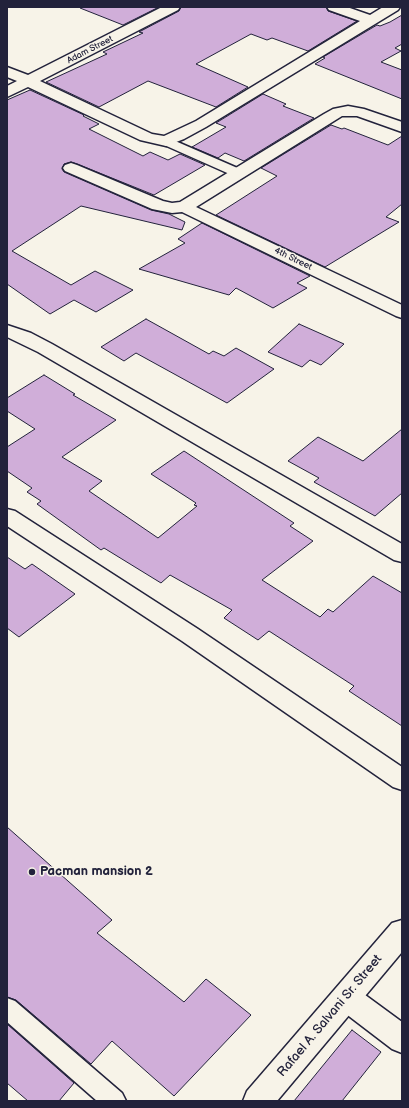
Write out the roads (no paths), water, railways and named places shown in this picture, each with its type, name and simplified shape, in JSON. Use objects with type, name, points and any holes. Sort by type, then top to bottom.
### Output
[{"type":"street","name":"Adam Street","points":[[7,92],[173,7]]},
{"type":"street","points":[[334,7],[370,20]]},
{"type":"street","points":[[7,71],[146,137],[166,141],[201,124],[393,7]]},
{"type":"street","points":[[71,168],[158,205],[172,208],[184,207],[338,112],[348,111],[371,115],[402,127]]},
{"type":"street","name":"4th Street","points":[[184,207],[402,312]]},
{"type":"street","points":[[7,331],[24,337],[52,352],[402,554]]},
{"type":"street","points":[[7,516],[190,635],[402,780]]},
{"type":"street","name":"Rafael A. Salvani Sr. Street","points":[[258,1101],[402,932]]},
{"type":"street","points":[[347,998],[402,1039]]},
{"type":"lane","points":[[166,141],[238,173]]},
{"type":"lane","points":[[7,1008],[114,1101]]},
{"type":"place","name":"Pacman mansion 2","points":[[32,872]]}]
